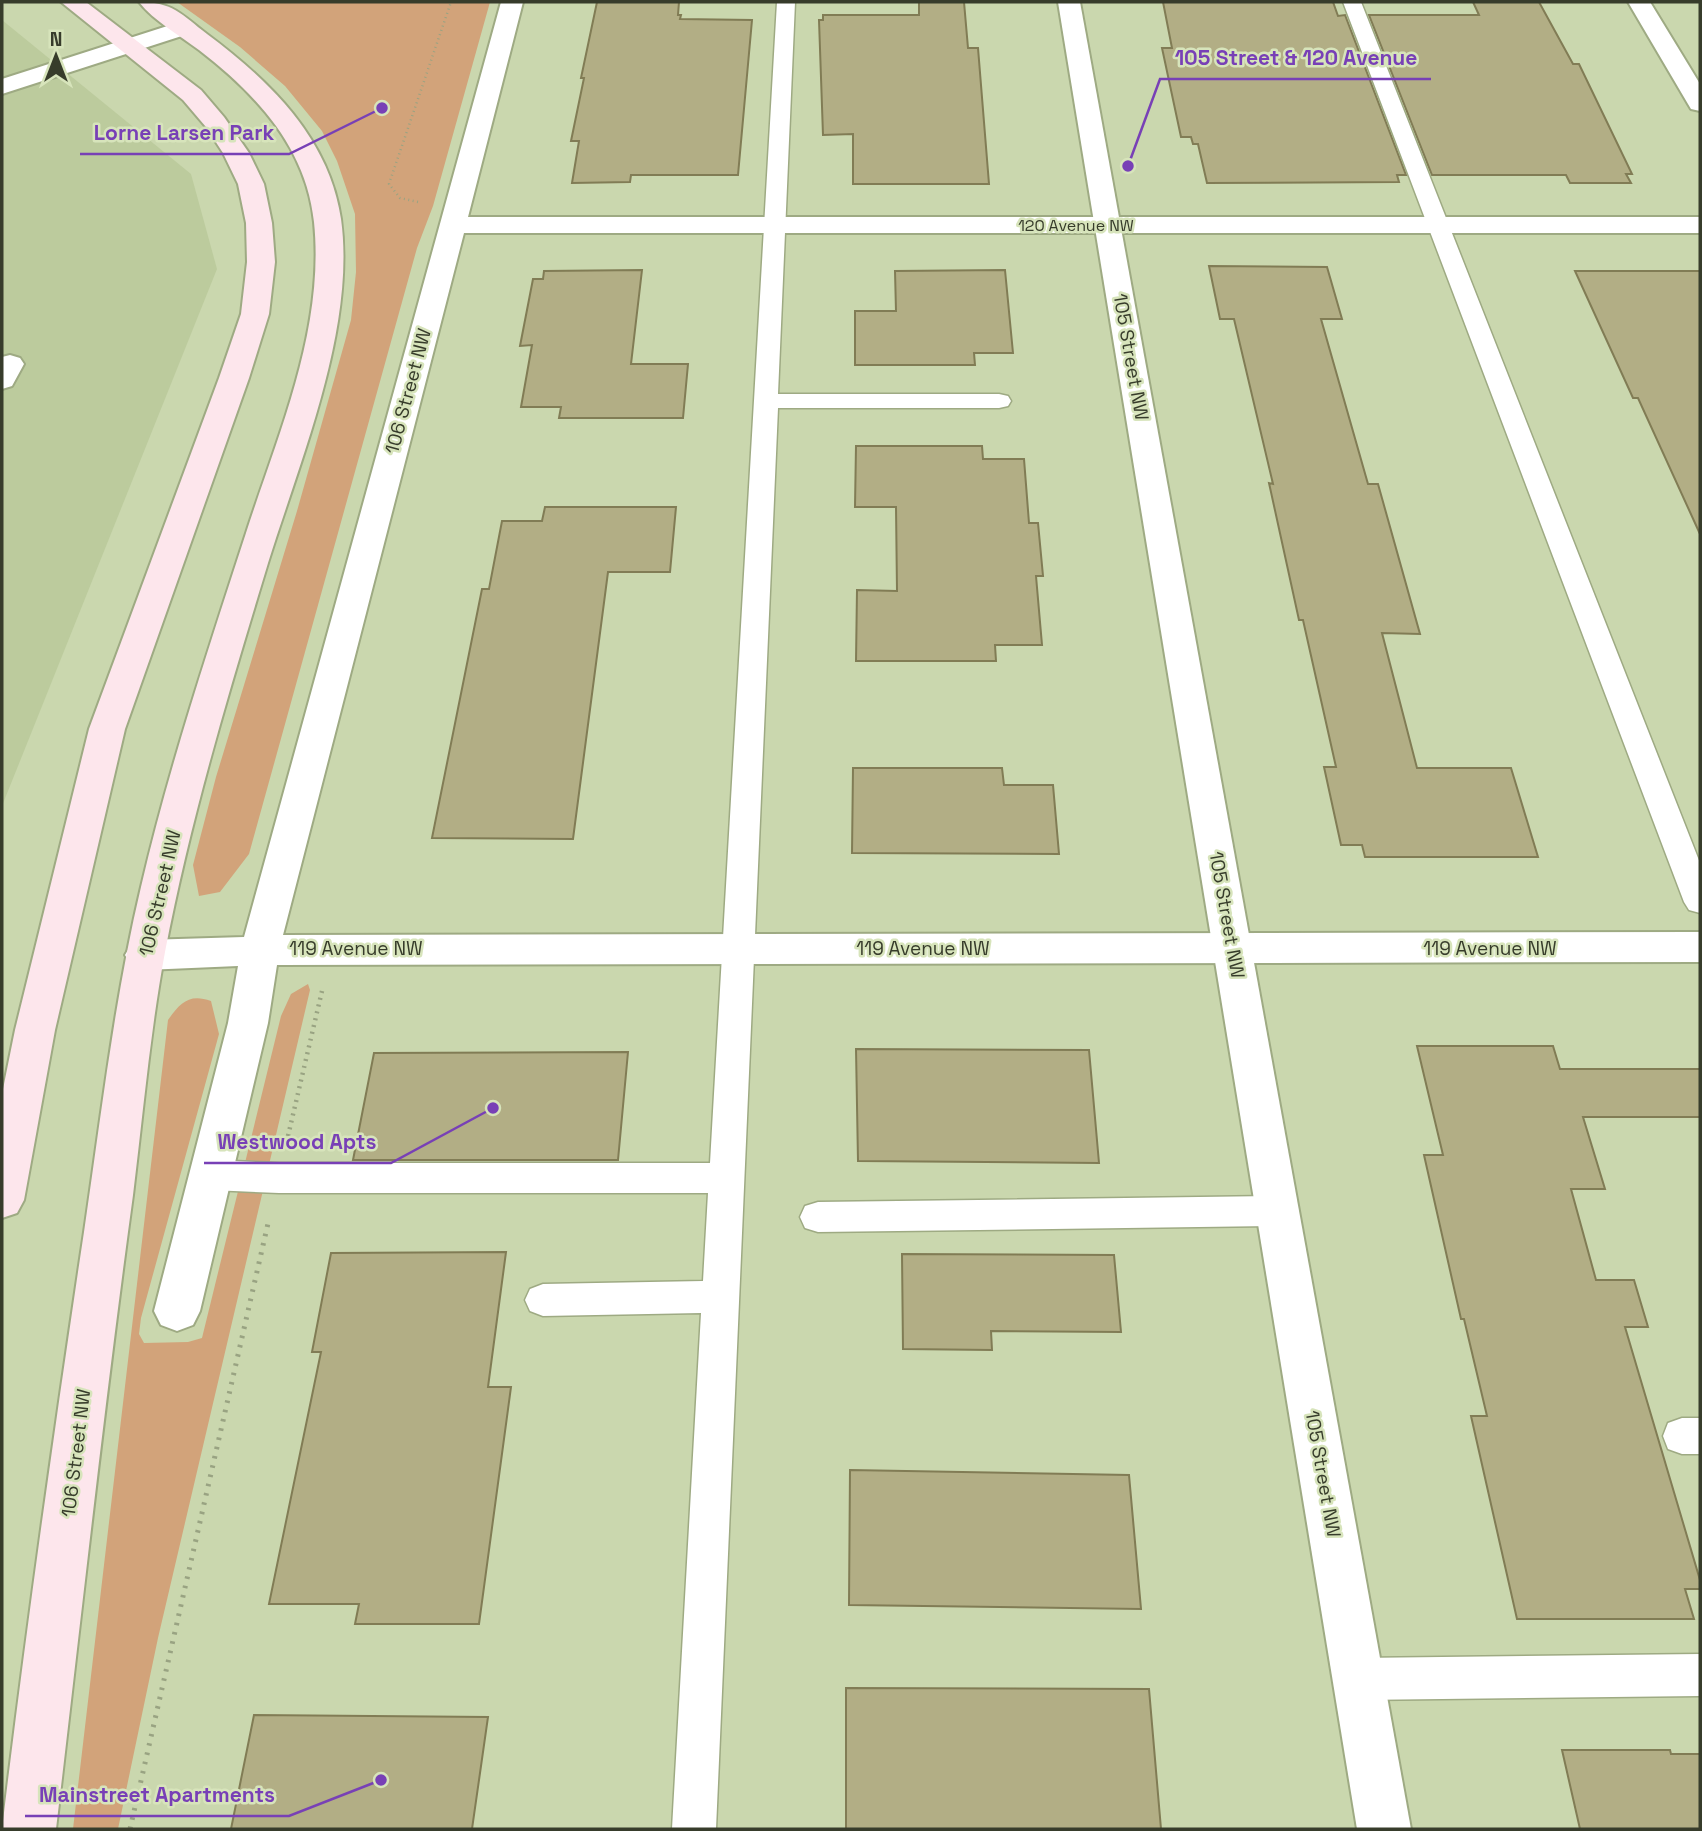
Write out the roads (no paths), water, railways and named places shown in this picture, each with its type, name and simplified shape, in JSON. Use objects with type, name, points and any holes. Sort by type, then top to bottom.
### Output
[{"type":"main road","points":[[2,1200],[38,1017],[107,729],[234,378],[255,314],[261,261],[259,223],[253,197],[236,153],[215,122],[192,95],[72,2]]},
{"type":"main road","name":"106 Street NW","points":[[29,1829],[87,1363],[145,955],[158,892],[194,752],[312,374],[326,318],[328,212],[310,155],[295,131],[254,84],[150,2]]},
{"type":"street","name":"106 Street NW","points":[[177,1311],[248,1023],[260,949],[512,2]]},
{"type":"street","name":"105 Street NW","points":[[1069,2],[1384,1829]]},
{"type":"street","points":[[1639,2],[1700,104]]},
{"type":"street","points":[[2,87],[183,28]]},
{"type":"street","name":"120 Avenue NW","points":[[456,214],[776,225],[1700,225]]},
{"type":"street","name":"119 Avenue NW","points":[[145,955],[331,948],[1700,947]]},
{"type":"lane","points":[[694,1829],[786,2]]},
{"type":"lane","points":[[1352,2],[1700,902]]},
{"type":"lane","points":[[768,401],[999,401]]},
{"type":"lane","points":[[211,1175],[279,1178],[728,1178]]},
{"type":"lane","points":[[818,1217],[1278,1211]]},
{"type":"lane","points":[[543,1300],[721,1297]]},
{"type":"lane","points":[[1358,1679],[1700,1675]]},
{"type":"place","name":"Lorne Larsen Park","points":[[382,108]]},
{"type":"place","name":"105 Street & 120 Avenue","points":[[1128,166]]},
{"type":"place","name":"Westwood Apts","points":[[493,1108]]},
{"type":"place","name":"Mainstreet Apartments","points":[[381,1780]]}]
